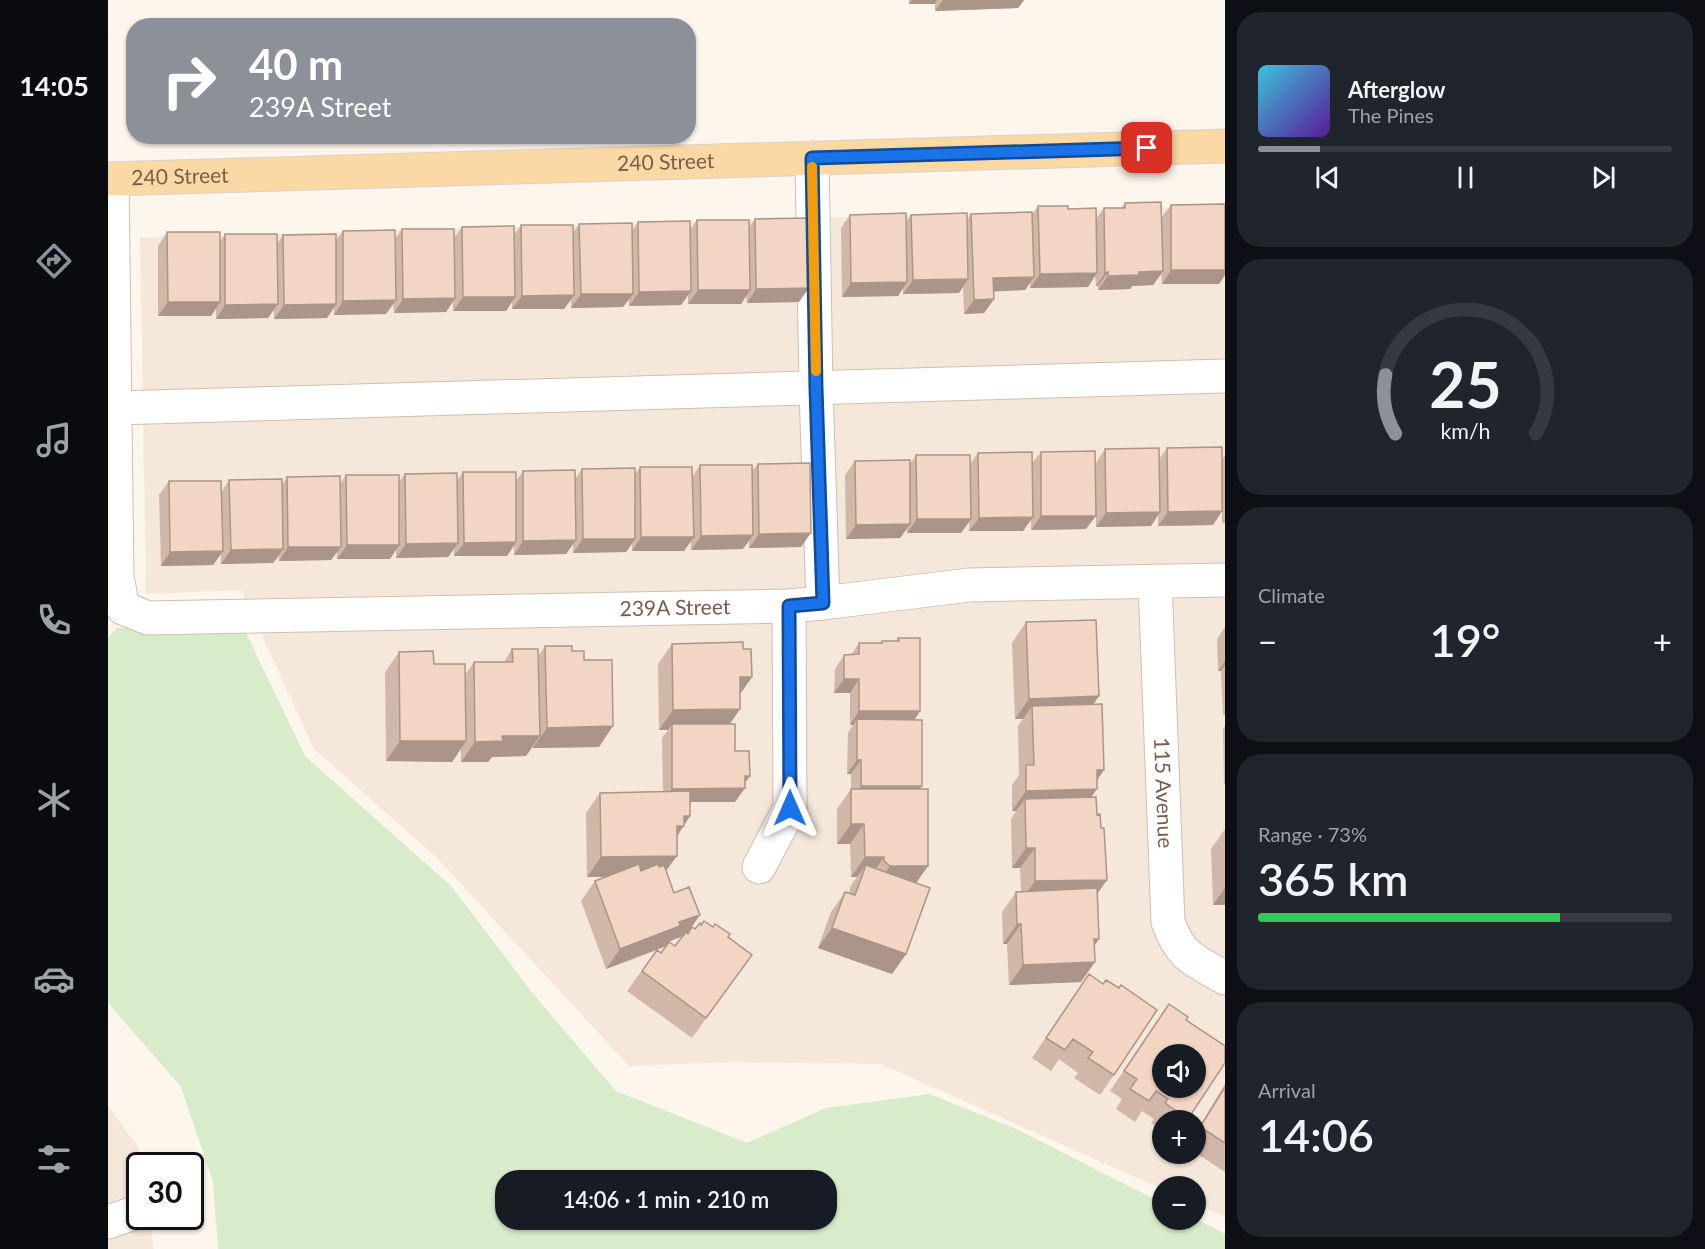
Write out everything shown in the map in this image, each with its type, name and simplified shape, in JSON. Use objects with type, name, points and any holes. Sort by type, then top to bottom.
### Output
[{"type":"main road","name":"240 Street","points":[[110,179],[1225,146]]},
{"type":"street","points":[[812,158],[823,603]]},
{"type":"street","points":[[110,179],[115,408],[116,612]]},
{"type":"street","points":[[115,408],[1225,376]]},
{"type":"street","name":"239A Street","points":[[116,612],[148,618],[789,606],[969,585],[1225,580]]},
{"type":"street","name":"115 Avenue","points":[[1155,581],[1168,922],[1180,948],[1188,956],[1225,978]]},
{"type":"street","points":[[759,867],[790,808],[789,606]]},
{"type":"street","points":[[108,1222],[126,1216]]},
{"type":"shaded area","points":[[1225,206],[1225,1217],[1206,1208],[1206,1176],[1152,1176],[1152,1185],[881,1064],[732,1062],[629,1066],[436,857],[314,749],[241,590],[146,594],[140,238]]},
{"type":"shaded area","points":[[108,1106],[138,1147],[139,1152],[126,1152],[126,1230],[151,1230],[154,1249],[108,1249]]},
{"type":"green space","points":[[242,624],[305,756],[451,886],[535,996],[616,1091],[747,1143],[826,1108],[930,1094],[1016,1129],[1152,1198],[1152,1230],[1206,1230],[1206,1224],[1225,1234],[1225,1249],[218,1249],[213,1182],[181,1087],[108,1003],[108,637],[117,628]]},
{"type":"building","points":[[1161,202],[1163,271],[1139,272],[1139,275],[1108,276],[1108,272],[1105,273],[1104,208],[1125,208],[1125,203]]},
{"type":"building","points":[[1225,204],[1225,270],[1171,270],[1171,205]]},
{"type":"building","points":[[1038,206],[1068,206],[1068,209],[1096,208],[1097,273],[1040,274]]},
{"type":"building","points":[[1032,212],[1034,277],[993,278],[994,299],[974,300],[971,214]]},
{"type":"building","points":[[906,213],[907,282],[851,283],[850,215]]},
{"type":"building","points":[[967,213],[968,279],[913,280],[911,215]]},
{"type":"building","points":[[808,218],[809,288],[756,289],[755,219]]},
{"type":"building","points":[[697,220],[749,220],[750,290],[698,290]]},
{"type":"building","points":[[690,221],[691,291],[639,292],[638,222]]},
{"type":"building","points":[[632,223],[633,294],[581,294],[579,224]]},
{"type":"building","points":[[521,225],[573,225],[574,295],[522,296]]},
{"type":"building","points":[[514,226],[515,297],[463,297],[462,227]]},
{"type":"building","points":[[402,229],[454,229],[455,298],[403,299]]},
{"type":"building","points":[[395,230],[396,300],[343,301],[343,231]]},
{"type":"building","points":[[167,232],[220,232],[220,302],[168,302]]},
{"type":"building","points":[[225,234],[277,234],[278,304],[225,305]]},
{"type":"building","points":[[336,234],[336,304],[284,305],[283,235]]},
{"type":"building","points":[[1222,447],[1222,511],[1168,512],[1167,448]]},
{"type":"building","points":[[1159,448],[1160,512],[1106,513],[1105,449]]},
{"type":"building","points":[[1095,451],[1096,516],[1041,516],[1041,452]]},
{"type":"building","points":[[1032,452],[1033,517],[979,518],[978,453]]},
{"type":"building","points":[[916,455],[970,455],[971,519],[917,519]]},
{"type":"building","points":[[910,460],[910,524],[856,525],[855,461]]},
{"type":"building","points":[[810,463],[811,533],[759,534],[758,464]]},
{"type":"building","points":[[700,465],[752,465],[753,535],[701,536]]},
{"type":"building","points":[[640,467],[692,467],[694,537],[641,537]]},
{"type":"building","points":[[635,468],[635,539],[583,539],[582,469]]},
{"type":"building","points":[[575,470],[576,540],[523,541],[523,471]]},
{"type":"building","points":[[463,472],[516,472],[516,542],[464,543]]},
{"type":"building","points":[[457,473],[458,543],[406,544],[405,474]]},
{"type":"building","points":[[346,475],[399,475],[399,545],[347,545]]},
{"type":"building","points":[[340,476],[341,547],[288,547],[287,477]]},
{"type":"building","points":[[282,479],[283,549],[231,550],[229,480]]},
{"type":"building","points":[[169,481],[221,481],[223,551],[170,552]]},
{"type":"building","points":[[1096,620],[1099,696],[1029,699],[1026,622]]},
{"type":"building","points":[[898,638],[920,638],[920,711],[859,711],[859,679],[844,679],[844,655],[859,654],[859,643],[899,641]]},
{"type":"building","points":[[743,642],[743,649],[751,649],[752,677],[740,677],[740,709],[673,710],[672,644]]},
{"type":"building","points":[[545,646],[572,646],[572,651],[584,651],[584,660],[612,660],[613,726],[547,728]]},
{"type":"building","points":[[512,649],[538,649],[540,736],[502,736],[503,741],[475,742],[474,662],[513,662]]},
{"type":"building","points":[[433,651],[434,664],[465,664],[466,741],[400,741],[399,652]]},
{"type":"building","points":[[1102,704],[1104,770],[1097,770],[1097,789],[1026,791],[1026,765],[1034,765],[1032,706]]},
{"type":"building","points":[[857,719],[922,720],[922,786],[861,786],[861,760],[857,760]]},
{"type":"building","points":[[672,724],[735,724],[735,751],[749,751],[750,776],[745,776],[745,788],[672,789]]},
{"type":"building","points":[[851,789],[928,789],[928,866],[890,866],[884,861],[884,857],[865,857],[864,824],[851,824]]},
{"type":"building","points":[[690,791],[690,816],[684,816],[684,826],[677,826],[677,856],[601,857],[600,793]]},
{"type":"building","points":[[1096,797],[1097,815],[1100,814],[1101,828],[1104,828],[1107,880],[1035,881],[1035,848],[1026,848],[1025,799]]},
{"type":"building","points":[[639,864],[641,871],[658,864],[659,867],[664,865],[674,893],[689,887],[700,915],[679,922],[680,926],[620,949],[595,881]]},
{"type":"building","points":[[866,865],[930,888],[906,954],[832,928],[845,892],[855,895]]},
{"type":"building","points":[[1097,888],[1099,939],[1094,939],[1095,962],[1023,965],[1021,924],[1017,924],[1016,892]]},
{"type":"building","points":[[704,921],[713,927],[715,924],[730,934],[728,937],[752,955],[706,1018],[642,971],[657,950],[661,953],[669,942],[675,946],[686,932],[688,934],[692,927],[695,929]]},
{"type":"building","points":[[1089,974],[1103,984],[1106,980],[1119,988],[1121,985],[1157,1010],[1114,1075],[1088,1058],[1093,1052],[1073,1039],[1065,1050],[1046,1038]]},
{"type":"building","points":[[1169,1004],[1188,1017],[1186,1020],[1225,1046],[1225,1063],[1206,1092],[1206,1044],[1152,1044],[1152,1097],[1149,1101],[1130,1089],[1137,1079],[1124,1071]]},
{"type":"building","points":[[1225,1087],[1225,1143],[1206,1131],[1206,1117]]},
{"type":"building","points":[[1166,1098],[1202,1098],[1194,1110],[1175,1110],[1165,1103]]},
{"type":"slow traffic","points":[[812,167],[816,371]]},
{"type":"route","points":[[790,808],[789,606],[823,603],[812,158],[1147,148]]}]
